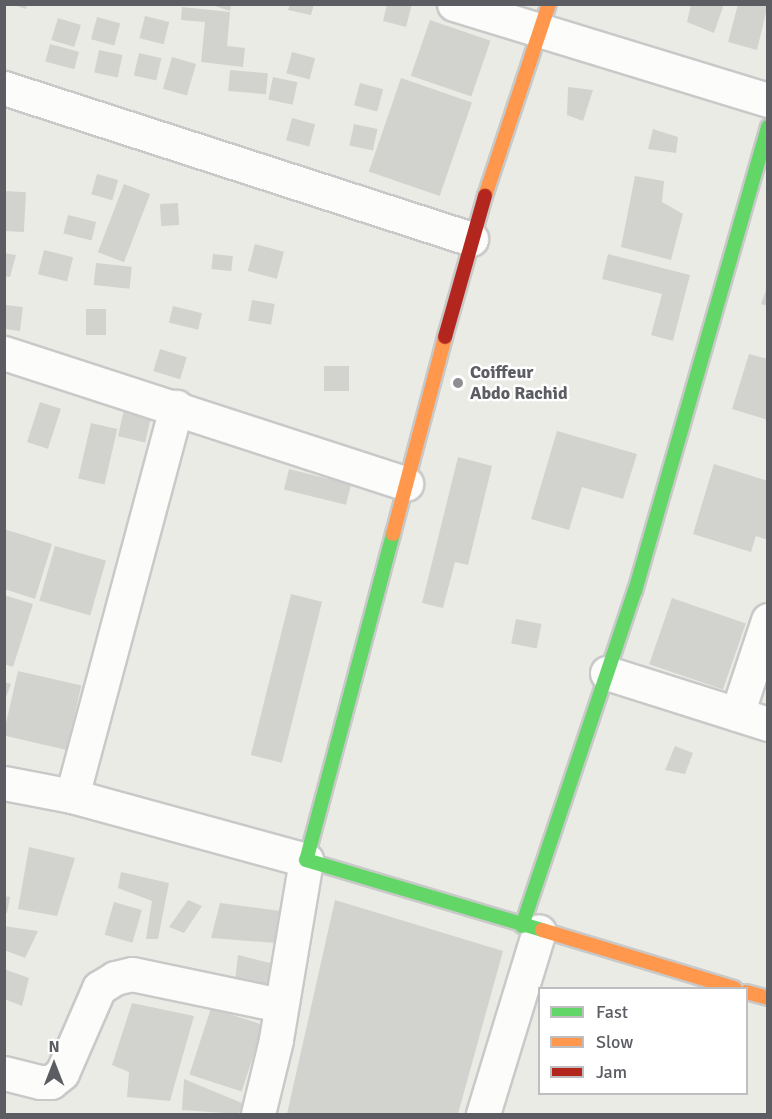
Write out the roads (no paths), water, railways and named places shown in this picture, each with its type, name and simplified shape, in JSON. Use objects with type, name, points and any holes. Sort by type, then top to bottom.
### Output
[{"type":"main road","points":[[545,18],[471,239],[306,860],[530,929],[731,987]]},
{"type":"main road","points":[[530,929],[607,673],[635,591],[768,127]]},
{"type":"main road","points":[[748,992],[768,998]]},
{"type":"street","points":[[454,4],[545,18],[768,100]]},
{"type":"street","points":[[4,88],[471,239]]},
{"type":"street","points":[[6,361],[176,407],[406,484]]},
{"type":"street","points":[[72,796],[176,407]]},
{"type":"street","points":[[737,714],[768,620]]},
{"type":"street","points":[[607,673],[768,724]]},
{"type":"street","points":[[4,783],[72,796],[306,860],[258,1114]]},
{"type":"street","points":[[483,1114],[530,929]]},
{"type":"street","points":[[4,1073],[40,1082],[51,1082],[62,1073],[99,988],[115,978],[132,974],[280,1005]]},
{"type":"place","name":"Coiffeur Abdo Rachid","points":[[458,383]]}]
